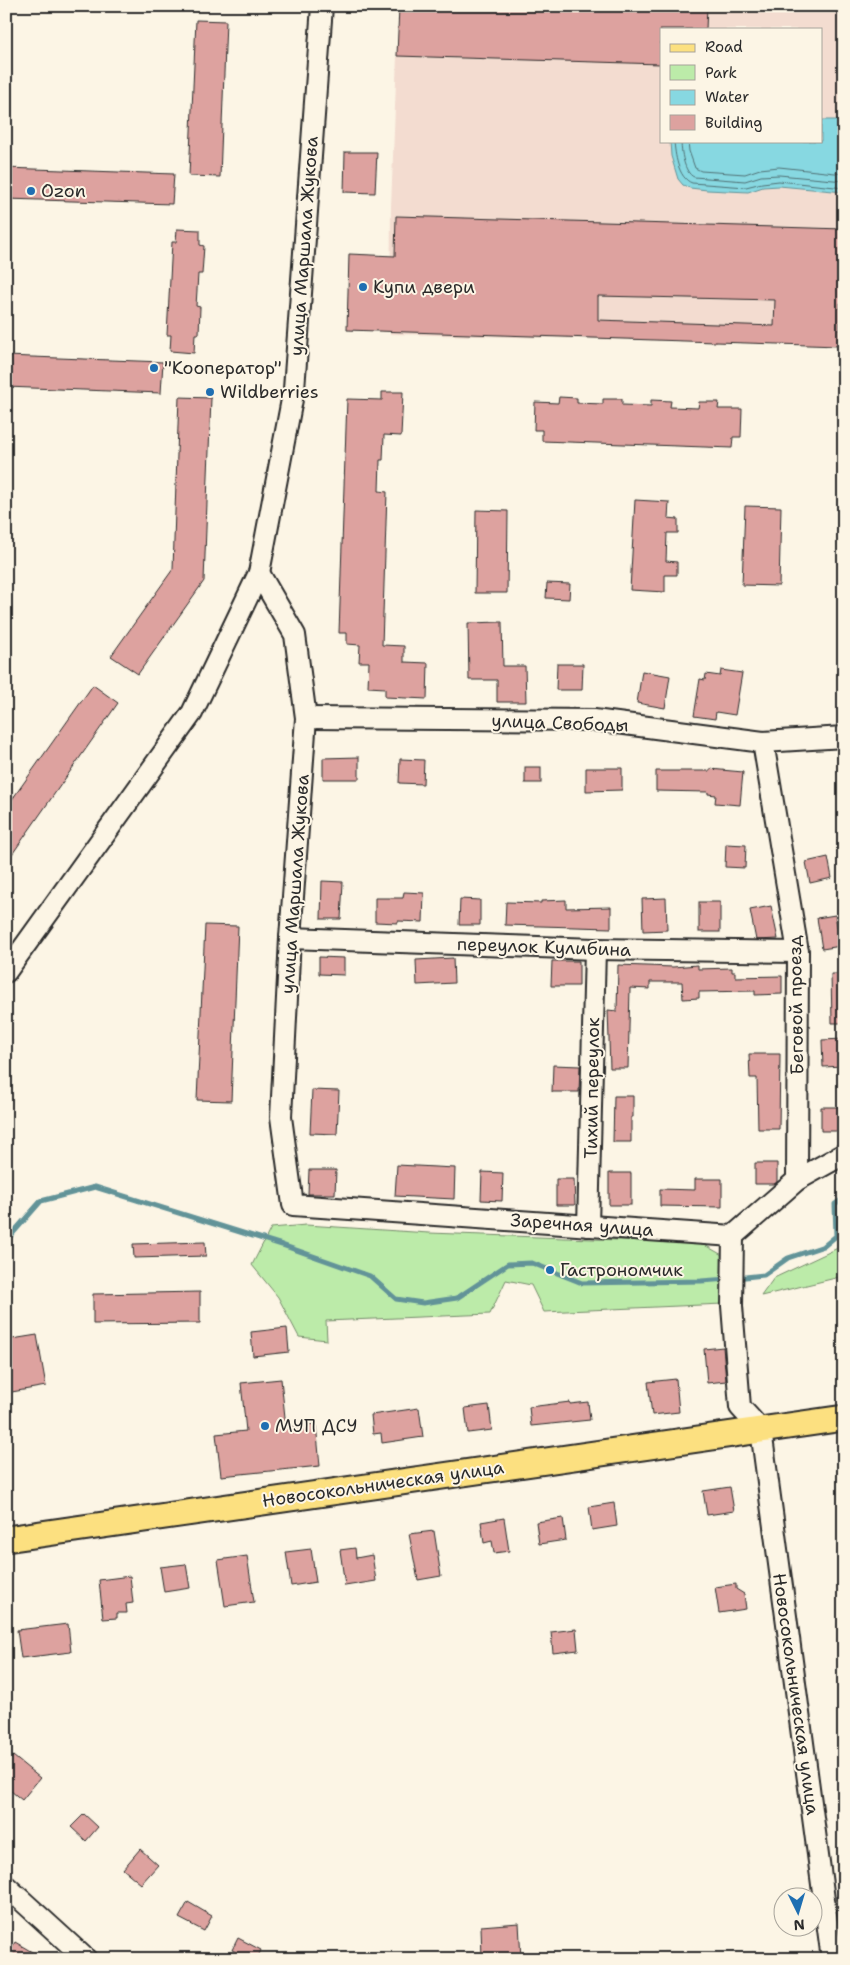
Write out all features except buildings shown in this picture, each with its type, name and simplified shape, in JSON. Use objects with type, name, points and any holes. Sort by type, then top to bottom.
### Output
[{"type":"main road","name":"Новосокольническая улица","points":[[6,1539],[761,1430],[843,1423]]},
{"type":"street","name":"улица Маршала Жукова","points":[[8,965],[192,713],[259,573],[294,389],[322,6]]},
{"type":"street","name":"улица Маршала Жукова","points":[[259,573],[295,635],[306,718],[290,938],[281,1117],[293,1205]]},
{"type":"street","name":"улица Свободы","points":[[306,718],[594,720],[763,742],[844,737]]},
{"type":"street","name":"Беговой проезд","points":[[763,742],[798,952],[797,1180]]},
{"type":"street","name":"переулок Кулибина","points":[[290,938],[595,950],[798,952]]},
{"type":"street","name":"Тихий переулок","points":[[588,1226],[595,950]]},
{"type":"street","points":[[761,1430],[740,1407],[732,1289],[733,1236],[797,1180],[844,1154]]},
{"type":"street","name":"Заречная улица","points":[[293,1205],[733,1236]]},
{"type":"street","name":"Новосокольническая улица","points":[[761,1430],[832,1959]]},
{"type":"street","points":[[6,1886],[86,1959]]},
{"type":"shaded area","points":[[399,6],[844,6],[844,345],[390,334],[391,206]]},
{"type":"green space","points":[[306,1225],[429,1233],[701,1243],[724,1256],[723,1304],[544,1312],[531,1285],[506,1280],[490,1314],[326,1321],[327,1340],[299,1337],[278,1297],[252,1265],[271,1228]]},
{"type":"green space","points":[[843,1226],[844,1276],[761,1296],[774,1278],[840,1247]]},
{"type":"water","points":[[822,120],[844,120],[844,192],[779,186],[763,187],[748,192],[690,188],[683,185],[678,179],[671,156],[670,142],[822,142]]},
{"type":"waterway","points":[[6,1241],[41,1201],[95,1187],[282,1245],[370,1276],[396,1299],[423,1303],[457,1298],[508,1264],[532,1263],[582,1283],[728,1279]]},
{"type":"waterway","points":[[736,1278],[764,1275],[788,1258],[824,1246],[836,1236],[835,1204],[844,1198]]},
{"type":"place","name":"Ozon","points":[[31,191]]},
{"type":"place","name":"Купи двери","points":[[363,287]]},
{"type":"place","name":"\"Кооператор\"","points":[[154,368]]},
{"type":"place","name":"Wildberries","points":[[210,392]]},
{"type":"place","name":"Гастрономчик","points":[[550,1270]]},
{"type":"place","name":"МУП ДСУ","points":[[265,1426]]}]
